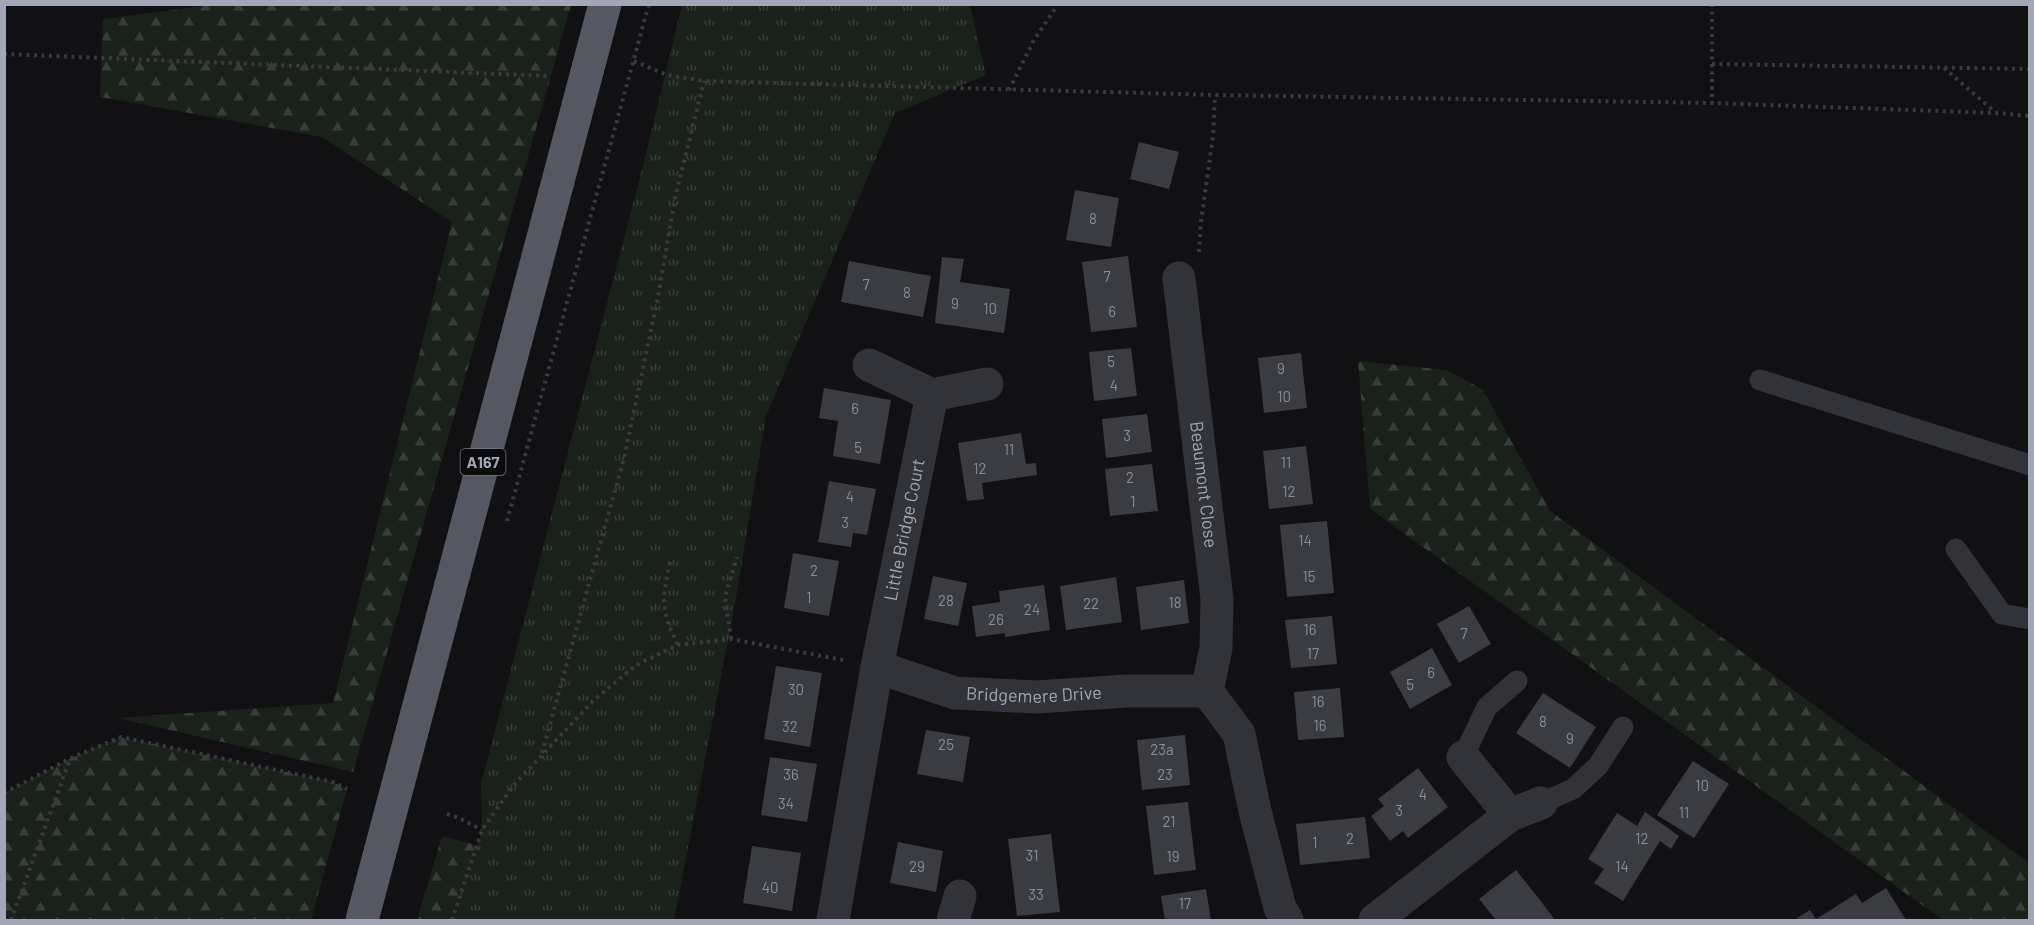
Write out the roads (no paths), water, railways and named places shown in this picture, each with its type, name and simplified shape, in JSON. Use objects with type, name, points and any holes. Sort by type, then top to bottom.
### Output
[{"type":"highway","name":"A167","points":[[362,921],[605,4]]},
{"type":"street","name":"Beaumont Close","points":[[1189,267],[1217,599],[1216,648],[1207,691]]},
{"type":"street","points":[[869,365],[932,395],[987,384]]},
{"type":"street","name":"Little Bridge Court","points":[[877,667],[932,395]]},
{"type":"street","name":"Bridgemere Drive","points":[[877,667],[955,693],[1036,697],[1127,691],[1207,691]]},
{"type":"street","points":[[833,921],[877,667]]},
{"type":"street","points":[[1207,691],[1239,734],[1280,908],[1287,921]]},
{"type":"street","points":[[1463,757],[1510,815]]},
{"type":"street","points":[[1375,921],[1510,815],[1541,803]]},
{"type":"lane","points":[[1760,380],[2030,465]]},
{"type":"lane","points":[[1956,549],[2002,614],[2030,619]]},
{"type":"lane","points":[[1463,757],[1487,707],[1516,681]]},
{"type":"lane","points":[[1541,803],[1573,789],[1598,766],[1623,727]]}]
